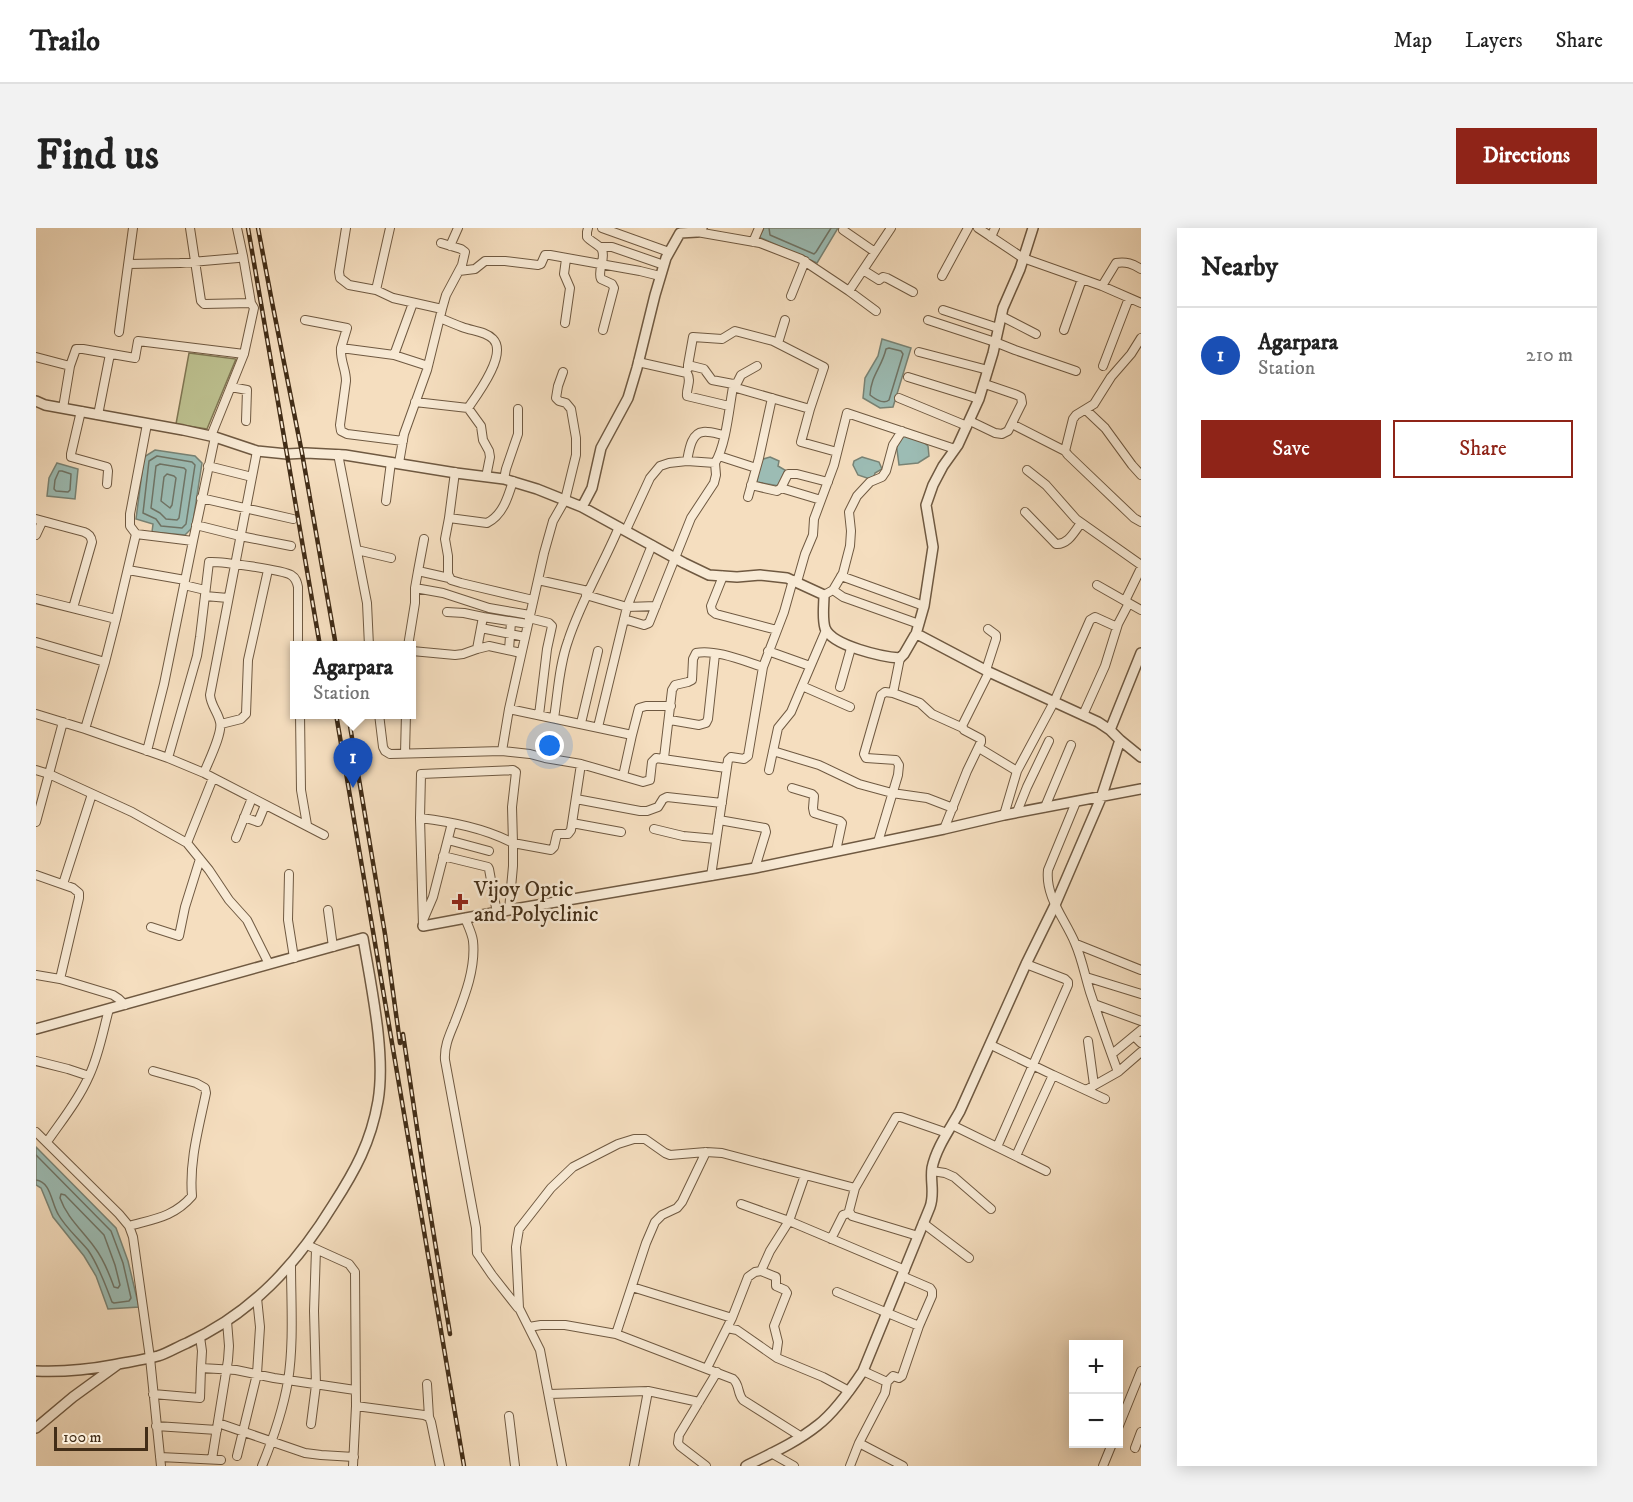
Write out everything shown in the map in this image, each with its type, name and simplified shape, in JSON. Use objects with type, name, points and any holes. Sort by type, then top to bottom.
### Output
[{"type":"street","points":[[119,332],[133,228]]},
{"type":"street","points":[[190,228],[200,297],[204,304],[251,303]]},
{"type":"street","points":[[147,751],[164,684],[213,436],[244,354],[254,308],[251,303],[237,228]]},
{"type":"street","points":[[346,228],[339,278],[349,285],[376,290],[393,298],[442,309]]},
{"type":"street","points":[[376,290],[390,228]]},
{"type":"street","points":[[450,246],[458,228]]},
{"type":"street","points":[[588,228],[587,237],[603,252],[599,274],[601,279],[612,284],[614,288],[603,330]]},
{"type":"street","points":[[602,228],[669,252]]},
{"type":"street","points":[[753,242],[759,228]]},
{"type":"street","points":[[849,291],[891,228]]},
{"type":"street","points":[[942,276],[968,228]]},
{"type":"street","points":[[978,228],[1023,258],[1141,303]]},
{"type":"street","points":[[991,237],[995,228]]},
{"type":"street","points":[[893,693],[900,658],[916,634],[924,606],[933,547],[926,505],[933,485],[969,423],[985,384],[1003,308],[1033,228]]},
{"type":"street","points":[[582,507],[592,488],[601,448],[628,398],[660,276],[677,230],[700,230],[760,243],[805,261],[876,311]]},
{"type":"street","points":[[843,230],[875,252]]},
{"type":"street","points":[[386,501],[395,462],[428,366],[446,295],[465,256],[465,252],[461,249],[441,243]]},
{"type":"street","points":[[600,247],[612,247],[664,265]]},
{"type":"street","points":[[459,271],[475,269],[485,261],[505,261],[533,266],[541,264],[545,255],[660,276]]},
{"type":"street","points":[[129,264],[196,262],[243,256]]},
{"type":"street","points":[[565,323],[570,288],[564,273],[566,259]]},
{"type":"street","points":[[791,296],[805,261]]},
{"type":"street","points":[[1101,286],[1116,263],[1122,261],[1141,269]]},
{"type":"street","points":[[863,270],[879,280],[885,277],[913,292]]},
{"type":"street","points":[[1064,330],[1082,279]]},
{"type":"street","points":[[1103,366],[1129,298]]},
{"type":"street","points":[[394,355],[413,303]]},
{"type":"street","points":[[943,310],[998,328]]},
{"type":"street","points":[[1001,316],[1036,334]]},
{"type":"street","points":[[440,318],[463,328],[482,332],[494,340],[496,346],[494,366],[468,408]]},
{"type":"street","points":[[305,320],[347,328],[340,357],[346,375],[341,431],[347,434],[403,441]]},
{"type":"street","points":[[778,343],[785,320]]},
{"type":"street","points":[[928,320],[1076,371]]},
{"type":"street","points":[[729,406],[687,396],[693,337],[722,339],[735,331],[778,343],[824,367],[801,442],[837,452]]},
{"type":"street","points":[[1065,451],[1073,419],[1094,404],[1111,377],[1137,352],[1141,338]]},
{"type":"street","points":[[63,408],[70,366],[76,349],[135,358],[138,341],[244,354]]},
{"type":"street","points":[[341,348],[394,355],[428,366]]},
{"type":"street","points":[[919,352],[988,370]]},
{"type":"street","points":[[98,415],[110,354]]},
{"type":"street","points":[[36,357],[70,366]]},
{"type":"street","points":[[638,362],[704,369],[712,380],[733,384],[737,383],[741,375],[757,366]]},
{"type":"street","points":[[502,751],[509,709],[538,580],[553,521],[565,500],[576,455],[576,438],[571,409],[566,403],[556,398],[563,372]]},
{"type":"street","points":[[909,377],[979,399]]},
{"type":"street","points":[[899,398],[1002,434],[1008,431],[1012,424],[1022,403],[1021,397],[985,384]]},
{"type":"street","points":[[231,387],[247,390],[246,421]]},
{"type":"street","points":[[624,619],[648,625],[691,518],[714,483],[733,387],[810,409]]},
{"type":"street","points":[[748,497],[772,398]]},
{"type":"street","points":[[36,401],[45,405],[213,436],[257,451],[287,454],[338,454],[509,480],[582,507],[676,559],[709,574],[737,577],[760,575],[795,581],[824,595]]},
{"type":"street","points":[[415,402],[468,408],[481,426],[483,440],[489,451],[486,477]]},
{"type":"street","points":[[449,518],[487,523],[492,521],[504,505],[509,480],[506,469],[518,434],[518,409]]},
{"type":"street","points":[[1086,410],[1105,428],[1141,475]]},
{"type":"street","points":[[81,411],[71,457],[107,467],[107,484]]},
{"type":"street","points":[[711,876],[728,760],[731,757],[744,759],[748,756],[763,667],[813,535],[814,519],[828,482],[847,413],[955,449]]},
{"type":"street","points":[[147,424],[130,514],[130,526],[136,534],[193,541]]},
{"type":"street","points":[[1012,424],[1065,451],[1134,518],[1141,522]]},
{"type":"street","points":[[824,595],[833,590],[841,576],[850,546],[849,512],[857,496],[870,482],[882,477],[886,471],[893,445],[902,431]]},
{"type":"street","points":[[687,461],[692,441],[697,435],[703,432],[724,435]]},
{"type":"street","points":[[204,773],[221,724],[211,704],[210,695],[257,451]]},
{"type":"street","points":[[338,454],[367,603],[369,641]]},
{"type":"street","points":[[554,718],[564,653],[570,633],[587,593],[650,478],[660,466],[687,461],[717,460],[756,468]]},
{"type":"street","points":[[208,466],[252,477]]},
{"type":"street","points":[[1027,470],[1046,485],[1081,523],[1141,567],[1105,666],[1083,715]]},
{"type":"street","points":[[449,578],[445,539],[455,472]]},
{"type":"street","points":[[751,485],[777,491],[788,474],[828,482]]},
{"type":"street","points":[[781,488],[821,500]]},
{"type":"street","points":[[201,498],[293,519]]},
{"type":"street","points":[[1025,512],[1056,544],[1061,545],[1066,543],[1081,523]]},
{"type":"street","points":[[36,535],[39,521],[90,535],[92,542],[74,608]]},
{"type":"street","points":[[196,525],[291,546]]},
{"type":"street","points":[[85,729],[105,662],[136,534]]},
{"type":"street","points":[[409,641],[423,539]]},
{"type":"street","points":[[598,727],[627,607],[652,545]]},
{"type":"street","points":[[357,550],[391,558]]},
{"type":"street","points":[[168,758],[196,656],[209,561],[287,573],[293,576],[298,587],[298,641]]},
{"type":"street","points":[[128,570],[184,583],[205,593],[228,598]]},
{"type":"street","points":[[221,724],[241,719],[246,714],[249,651],[268,570]]},
{"type":"street","points":[[418,571],[533,600]]},
{"type":"street","points":[[723,576],[711,606],[712,611],[777,630]]},
{"type":"street","points":[[841,576],[924,606]]},
{"type":"street","points":[[538,580],[627,607],[656,606]]},
{"type":"street","points":[[1097,585],[1141,610]]},
{"type":"street","points":[[415,588],[443,593],[489,608],[549,623],[552,626],[539,715]]},
{"type":"street","points":[[833,590],[843,597],[919,624]]},
{"type":"street","points":[[824,595],[826,630],[831,636],[851,648],[900,658]]},
{"type":"street","points":[[36,599],[116,619]]},
{"type":"street","points":[[447,612],[511,622],[529,619]]},
{"type":"street","points":[[1004,814],[1017,771],[1054,702],[1090,620],[1095,616],[1118,627]]},
{"type":"street","points":[[477,649],[483,617]]},
{"type":"street","points":[[509,650],[511,622]]},
{"type":"street","points":[[481,628],[525,637]]},
{"type":"street","points":[[963,728],[987,671],[996,639],[996,635],[988,629]]},
{"type":"street","points":[[769,770],[780,723],[791,712],[826,630]]},
{"type":"street","points":[[916,634],[987,671],[1083,715],[1110,730],[1141,757]]},
{"type":"street","points":[[36,642],[105,662]]},
{"type":"street","points":[[416,651],[455,655],[489,646],[522,653]]},
{"type":"street","points":[[840,687],[851,648]]},
{"type":"street","points":[[581,723],[598,651]]},
{"type":"street","points":[[768,651],[810,666]]},
{"type":"street","points":[[664,758],[672,690],[675,685],[692,680],[694,655],[699,652],[715,654],[763,667]]},
{"type":"street","points":[[1110,730],[1141,652]]},
{"type":"street","points":[[670,720],[699,725],[706,723],[715,654]]},
{"type":"street","points":[[802,686],[850,707]]},
{"type":"street","points":[[878,842],[898,775],[898,762],[892,759],[867,758],[864,754],[881,694],[885,692],[920,703],[932,714],[981,739],[944,829]]},
{"type":"street","points":[[623,776],[639,708],[646,705],[671,706]]},
{"type":"street","points":[[509,709],[632,735]]},
{"type":"street","points":[[36,714],[168,758],[204,773],[324,835]]},
{"type":"street","points":[[300,719],[301,790],[307,825]]},
{"type":"street","points":[[380,719],[385,751],[390,754],[502,751],[530,754],[541,758],[581,764],[647,782],[651,777],[654,760],[664,758],[726,768]]},
{"type":"street","points":[[405,753],[406,719]]},
{"type":"street","points":[[36,822],[63,722]]},
{"type":"street","points":[[746,1466],[819,1424],[863,1371],[933,1200],[932,1171],[936,1158],[991,1045],[1026,964],[1056,905],[1101,798],[1120,740]]},
{"type":"street","points":[[1017,812],[1049,741]]},
{"type":"street","points":[[1045,807],[1071,745]]},
{"type":"street","points":[[979,748],[1017,771]]},
{"type":"street","points":[[773,751],[812,763],[859,783],[892,793],[927,798],[953,808]]},
{"type":"street","points":[[420,818],[487,831],[513,843],[550,850],[554,847],[557,834],[568,834],[572,823],[581,764]]},
{"type":"street","points":[[423,923],[421,774],[513,770],[517,774],[512,807],[513,866],[509,910]]},
{"type":"street","points":[[36,771],[49,774],[132,812],[187,843],[229,900],[247,920],[269,964]]},
{"type":"street","points":[[187,843],[213,778]]},
{"type":"street","points":[[792,788],[812,794],[814,813],[842,823],[836,851]]},
{"type":"street","points":[[423,923],[497,913],[755,868],[944,829],[1004,814],[1141,789]]},
{"type":"street","points":[[63,884],[92,794]]},
{"type":"street","points":[[576,799],[644,811],[658,807],[667,797],[722,803]]},
{"type":"street","points":[[236,838],[252,798]]},
{"type":"street","points":[[1076,802],[1047,876],[1056,905],[1076,944],[1118,1072]]},
{"type":"street","points":[[244,817],[258,822],[265,805]]},
{"type":"street","points":[[720,820],[765,828],[755,868]]},
{"type":"street","points":[[423,923],[452,823]]},
{"type":"street","points":[[572,823],[621,832]]},
{"type":"street","points":[[654,829],[683,836],[716,839]]},
{"type":"street","points":[[448,840],[489,851]]},
{"type":"street","points":[[443,856],[488,867],[497,913]]},
{"type":"street","points":[[151,927],[179,936],[185,907],[200,859]]},
{"type":"street","points":[[289,873],[288,920],[294,957]]},
{"type":"street","points":[[36,875],[77,890],[79,895],[60,979]]},
{"type":"street","points":[[328,909],[333,947]]},
{"type":"street","points":[[465,918],[472,933],[471,970],[465,994],[445,1047],[445,1060],[476,1228],[476,1249],[492,1275],[519,1308],[540,1350],[562,1466]]},
{"type":"street","points":[[36,1029],[363,938],[380,1071],[373,1125],[359,1163],[311,1247],[257,1298],[227,1321],[160,1356],[76,1371],[36,1371]]},
{"type":"street","points":[[1076,944],[1141,970]]},
{"type":"street","points":[[997,1147],[1068,985],[1065,979],[1026,964]]},
{"type":"street","points":[[36,975],[60,979],[114,995],[124,1005]]},
{"type":"street","points":[[1086,977],[1141,994]]},
{"type":"street","points":[[1094,1004],[1141,1021]]},
{"type":"street","points":[[49,1138],[79,1096],[89,1076],[109,1009]]},
{"type":"street","points":[[1112,1054],[1138,1033],[1141,1043]]},
{"type":"street","points":[[1088,1041],[1090,1088]]},
{"type":"street","points":[[991,1045],[1053,1075],[1090,1088],[1105,1099]]},
{"type":"street","points":[[1090,1088],[1118,1072],[1141,1052]]},
{"type":"street","points":[[36,1061],[89,1076]]},
{"type":"street","points":[[129,1226],[171,1214],[192,1196],[190,1182],[192,1164],[197,1128],[206,1093],[205,1088],[196,1083],[153,1071]]},
{"type":"street","points":[[1016,1156],[1053,1075]]},
{"type":"street","points":[[849,1213],[855,1188],[896,1117],[950,1129],[997,1147],[1046,1171]]},
{"type":"street","points":[[36,1132],[129,1226],[136,1250],[161,1466]]},
{"type":"street","points":[[519,1308],[516,1247],[519,1229],[551,1188],[573,1167],[618,1144],[645,1139],[670,1155],[722,1153],[855,1188]]},
{"type":"street","points":[[616,1334],[655,1222],[662,1215],[677,1208],[682,1202],[706,1152]]},
{"type":"street","points":[[932,1171],[954,1177],[991,1209]]},
{"type":"street","points":[[762,1271],[770,1251],[789,1221],[805,1175]]},
{"type":"street","points":[[741,1203],[831,1239],[903,1273],[932,1291],[902,1376],[899,1378],[893,1376],[887,1382],[882,1399],[851,1466]]},
{"type":"street","points":[[849,1213],[856,1218],[918,1236]]},
{"type":"street","points":[[831,1239],[843,1215],[849,1213]]},
{"type":"street","points":[[923,1222],[969,1258]]},
{"type":"street","points":[[311,1247],[316,1385],[311,1424]]},
{"type":"street","points":[[311,1247],[349,1264],[355,1272],[356,1406],[353,1466]]},
{"type":"street","points":[[262,1466],[272,1442],[288,1380],[291,1339],[291,1264]]},
{"type":"street","points":[[707,1368],[732,1318],[748,1276],[762,1271],[776,1277],[776,1286],[787,1293],[774,1326],[778,1342],[775,1354],[777,1358]]},
{"type":"street","points":[[632,1287],[732,1318]]},
{"type":"street","points":[[837,1292],[919,1326]]},
{"type":"street","points":[[237,1456],[257,1374],[260,1327],[257,1298]]},
{"type":"street","points":[[212,1459],[229,1346],[227,1321]]},
{"type":"street","points":[[529,1327],[565,1325],[616,1334],[717,1372],[736,1381],[740,1396],[750,1406],[800,1436]]},
{"type":"street","points":[[727,1328],[737,1330],[777,1358],[849,1390]]},
{"type":"street","points":[[153,1394],[200,1398],[202,1351],[200,1337]]},
{"type":"street","points":[[36,1428],[73,1397],[120,1364]]},
{"type":"street","points":[[201,1368],[226,1369],[355,1390]]},
{"type":"street","points":[[863,1371],[887,1382]]},
{"type":"street","points":[[1123,1420],[1137,1394],[1141,1371]]},
{"type":"street","points":[[706,1466],[678,1443],[679,1435],[717,1372]]},
{"type":"street","points":[[427,1384],[429,1417],[440,1466]]},
{"type":"street","points":[[549,1394],[648,1391],[699,1402]]},
{"type":"street","points":[[634,1466],[648,1391]]},
{"type":"street","points":[[356,1406],[429,1417]]},
{"type":"street","points":[[509,1416],[515,1466]]},
{"type":"street","points":[[156,1425],[217,1427],[243,1432],[311,1454],[354,1457]]},
{"type":"street","points":[[1135,1448],[1141,1432]]},
{"type":"street","points":[[860,1443],[903,1466]]},
{"type":"street","points":[[1103,1466],[1111,1448]]},
{"type":"street","points":[[771,1453],[794,1466]]},
{"type":"street","points":[[160,1457],[221,1460]]},
{"type":"green space","points":[[189,353],[236,359],[207,429],[176,424]]},
{"type":"water","points":[[764,228],[838,228],[817,263],[759,237]]},
{"type":"water","points":[[882,339],[911,348],[893,407],[880,408],[863,398],[865,378],[878,356]]},
{"type":"water","points":[[906,434],[919,438],[928,446],[929,456],[918,463],[899,465],[896,442]]},
{"type":"water","points":[[155,450],[195,456],[202,463],[192,528],[185,535],[152,532],[153,524],[136,519],[144,457]]},
{"type":"water","points":[[770,457],[779,461],[778,466],[785,470],[779,486],[757,482],[760,460]]},
{"type":"water","points":[[862,457],[879,462],[882,469],[875,473],[873,480],[858,475],[853,465],[854,461]]},
{"type":"water","points":[[57,463],[78,469],[75,499],[47,496],[49,478]]},
{"type":"water","points":[[36,1147],[116,1228],[128,1261],[139,1307],[108,1309],[96,1276],[84,1256],[53,1217],[41,1188],[36,1185]]},
{"type":"railway","points":[[248,228],[319,641]]},
{"type":"railway","points":[[258,228],[302,453],[335,641]]},
{"type":"railway","points":[[337,719],[464,1466]]},
{"type":"railway","points":[[349,719],[385,934],[400,1043]]},
{"type":"railway","points":[[403,1034],[450,1334]]},
{"type":"place","name":"Agarpara","points":[[353,788]]},
{"type":"place","name":"Vijoy Optic and Polyclinic","points":[[460,902]]}]
